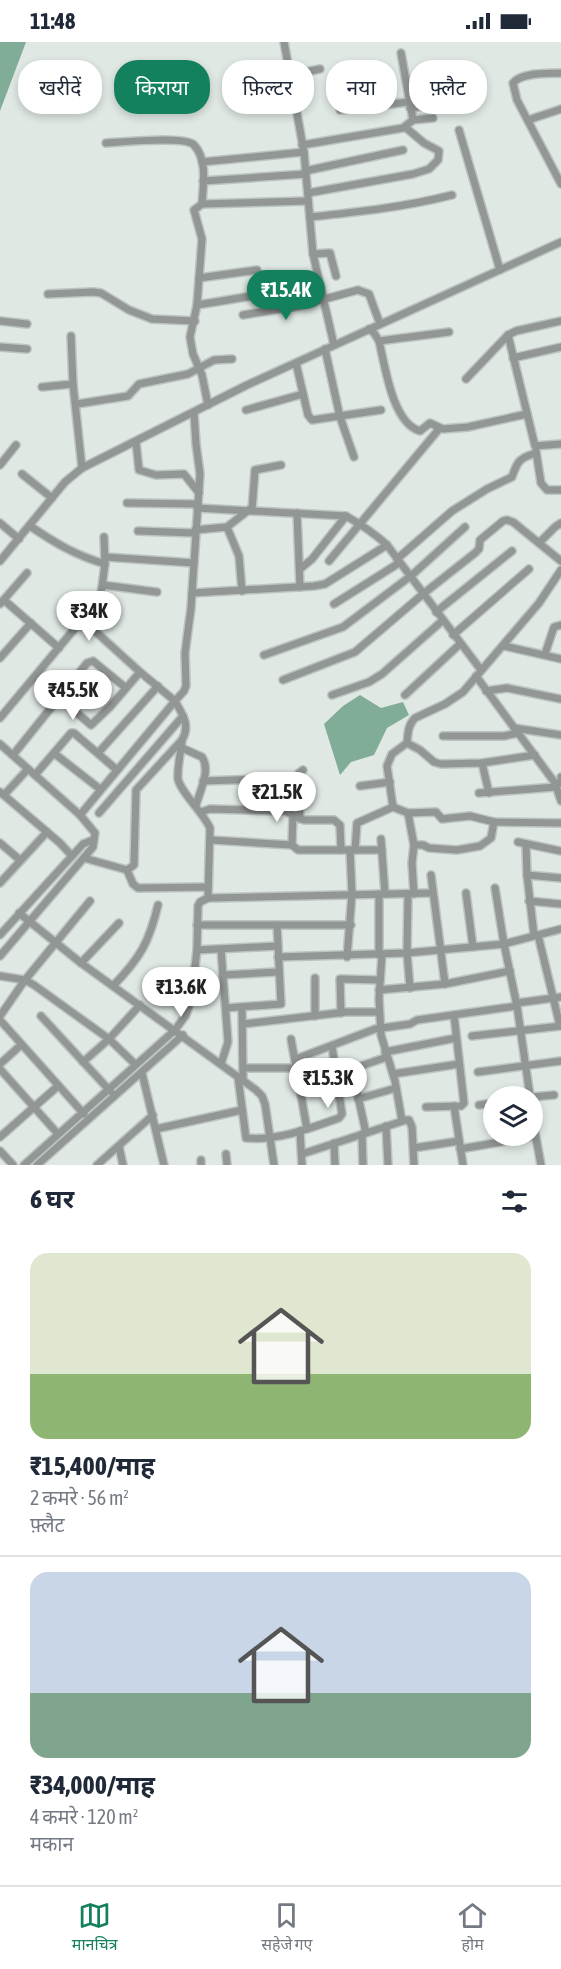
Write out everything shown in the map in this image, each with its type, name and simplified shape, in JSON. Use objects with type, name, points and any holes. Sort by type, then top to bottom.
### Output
[{"type":"street","points":[[284,42],[287,60]]},
{"type":"street","points":[[397,106],[409,105],[401,53]]},
{"type":"street","points":[[314,70],[320,69]]},
{"type":"street","points":[[561,73],[524,77],[515,81],[514,89],[517,100],[561,184]]},
{"type":"street","points":[[528,120],[561,109]]},
{"type":"street","points":[[297,114],[306,172],[313,254],[333,345]]},
{"type":"street","points":[[411,114],[413,120]]},
{"type":"street","points":[[202,162],[303,148],[405,127],[413,120],[433,118]]},
{"type":"street","points":[[208,405],[190,337],[197,305],[202,239],[194,210],[202,204],[308,197],[429,169],[438,160],[439,151],[424,143],[405,127]]},
{"type":"street","points":[[459,130],[500,270]]},
{"type":"street","points":[[106,143],[183,140],[194,146],[202,162],[204,181],[202,204]]},
{"type":"street","points":[[204,181],[306,172],[403,150]]},
{"type":"street","points":[[310,217],[380,210],[452,195]]},
{"type":"street","points":[[0,561],[65,482],[82,468],[324,349],[561,243]]},
{"type":"street","points":[[313,254],[330,253],[336,276]]},
{"type":"street","points":[[200,278],[257,270]]},
{"type":"street","points":[[197,305],[320,285]]},
{"type":"street","points":[[243,315],[299,306],[358,290],[369,294],[380,324]]},
{"type":"street","points":[[48,294],[93,291],[152,319],[195,321]]},
{"type":"street","points":[[0,321],[27,324]]},
{"type":"street","points":[[466,378],[508,335],[516,331],[561,321]]},
{"type":"street","points":[[369,329],[380,341],[391,394],[397,407],[413,428],[420,430],[430,423],[439,429],[468,427],[527,414]]},
{"type":"street","points":[[380,341],[449,332]]},
{"type":"street","points":[[508,335],[536,450],[541,483],[547,490],[561,490]]},
{"type":"street","points":[[71,336],[82,468]]},
{"type":"street","points":[[0,346],[27,349]]},
{"type":"street","points":[[513,358],[561,347]]},
{"type":"street","points":[[324,349],[340,417],[354,457]]},
{"type":"street","points":[[77,404],[128,396],[139,384],[188,374],[214,360],[232,359]]},
{"type":"street","points":[[296,363],[309,419],[317,421],[381,410]]},
{"type":"street","points":[[42,387],[74,384]]},
{"type":"street","points":[[246,410],[303,394]]},
{"type":"street","points":[[80,815],[186,686],[185,653],[192,593],[200,474],[194,413]]},
{"type":"street","points":[[329,561],[439,429]]},
{"type":"street","points":[[136,441],[139,470],[156,475],[184,474],[199,493]]},
{"type":"street","points":[[334,604],[398,561],[452,511],[486,489],[512,477],[516,463],[536,450],[561,444]]},
{"type":"street","points":[[0,465],[16,445]]},
{"type":"street","points":[[0,450],[7,456]]},
{"type":"street","points":[[251,510],[255,470],[281,465]]},
{"type":"street","points":[[22,474],[52,498]]},
{"type":"street","points":[[127,503],[346,516],[373,532],[387,546],[460,644],[486,691],[535,755],[556,787],[561,801]]},
{"type":"street","points":[[138,531],[195,531],[227,526],[251,510]]},
{"type":"street","points":[[297,513],[300,587]]},
{"type":"street","points":[[300,568],[312,559],[346,516]]},
{"type":"street","points":[[283,680],[355,652],[423,594],[476,553],[480,540],[503,521],[513,522],[561,561]]},
{"type":"street","points":[[0,523],[19,539]]},
{"type":"street","points":[[539,543],[561,523]]},
{"type":"street","points":[[30,526],[63,548],[80,556],[105,560],[194,563]]},
{"type":"street","points":[[227,526],[239,556],[242,591]]},
{"type":"street","points":[[264,655],[343,627],[410,577],[465,527]]},
{"type":"street","points":[[96,632],[103,585],[104,537]]},
{"type":"street","points":[[192,593],[314,586],[332,581],[387,546]]},
{"type":"street","points":[[436,612],[512,552]]},
{"type":"street","points":[[453,635],[529,569]]},
{"type":"street","points":[[393,807],[387,766],[392,754],[407,743],[411,722],[456,699],[504,646],[561,570]]},
{"type":"street","points":[[27,573],[2,602],[59,648]]},
{"type":"street","points":[[103,585],[157,592]]},
{"type":"street","points":[[551,586],[561,585]]},
{"type":"street","points":[[332,695],[369,682],[382,674],[442,621]]},
{"type":"street","points":[[0,658],[31,624]]},
{"type":"street","points":[[0,716],[76,627],[85,625],[158,686],[175,701],[187,726],[182,740],[178,778],[210,828],[208,898]]},
{"type":"street","points":[[545,654],[554,627],[561,625]]},
{"type":"street","points":[[405,695],[460,644]]},
{"type":"street","points":[[504,646],[561,659]]},
{"type":"street","points":[[13,755],[87,663],[91,661],[126,688]]},
{"type":"street","points":[[81,738],[140,672]]},
{"type":"street","points":[[35,677],[91,725]]},
{"type":"street","points":[[99,752],[158,686]]},
{"type":"street","points":[[486,691],[507,687],[561,699]]},
{"type":"street","points":[[99,813],[183,716]]},
{"type":"street","points":[[443,736],[504,736],[516,731],[561,735]]},
{"type":"street","points":[[35,775],[71,734],[75,733],[117,770]]},
{"type":"street","points":[[127,870],[134,865],[136,790],[182,740]]},
{"type":"street","points":[[407,743],[434,762],[441,764],[482,763],[535,755]]},
{"type":"street","points":[[0,744],[80,815],[95,833],[93,847],[0,956]]},
{"type":"street","points":[[182,748],[202,756],[206,764],[195,805]]},
{"type":"street","points":[[55,754],[100,789]]},
{"type":"street","points":[[482,763],[489,793]]},
{"type":"street","points":[[28,769],[2,794],[72,856]]},
{"type":"street","points":[[292,845],[297,817],[298,779],[299,773],[303,770]]},
{"type":"street","points":[[479,793],[556,787],[561,777]]},
{"type":"street","points":[[203,780],[260,780]]},
{"type":"street","points":[[360,786],[390,782]]},
{"type":"street","points":[[347,957],[351,925],[352,850],[357,823],[393,807],[408,813],[436,812],[442,819],[470,816],[494,822],[561,823]]},
{"type":"street","points":[[201,812],[210,809],[285,811],[297,817],[338,822],[341,850]]},
{"type":"street","points":[[408,813],[414,845],[408,953],[410,988]]},
{"type":"street","points":[[414,845],[452,850],[480,846],[491,838],[494,822]]},
{"type":"street","points":[[0,883],[47,832]]},
{"type":"street","points":[[381,839],[380,1028],[393,1074],[402,1120]]},
{"type":"street","points":[[0,935],[83,844],[93,840]]},
{"type":"street","points":[[211,840],[292,845],[298,850],[382,850]]},
{"type":"street","points":[[0,843],[20,860]]},
{"type":"street","points":[[472,1036],[560,1026],[558,997],[536,935],[522,843],[561,851]]},
{"type":"street","points":[[84,858],[127,870]]},
{"type":"street","points":[[127,870],[131,882],[138,888],[208,887]]},
{"type":"street","points":[[431,875],[445,984]]},
{"type":"street","points":[[527,875],[561,878]]},
{"type":"street","points":[[495,888],[529,1086]]},
{"type":"street","points":[[24,1165],[175,1030],[186,1015],[191,1000],[200,902],[208,898],[432,893]]},
{"type":"street","points":[[466,893],[473,947]]},
{"type":"street","points":[[530,901],[561,904]]},
{"type":"street","points":[[89,1120],[21,1045],[0,1018],[26,980],[90,902]]},
{"type":"street","points":[[113,986],[143,951],[150,936],[158,905]]},
{"type":"street","points":[[19,913],[81,963],[183,1035],[262,1096],[274,1165]]},
{"type":"street","points":[[81,963],[119,922]]},
{"type":"street","points":[[197,925],[351,925]]},
{"type":"street","points":[[226,1008],[281,1004],[277,925]]},
{"type":"street","points":[[278,957],[347,957],[440,951],[504,944],[561,929]]},
{"type":"street","points":[[197,950],[277,946]]},
{"type":"street","points":[[221,949],[228,1042],[221,1064]]},
{"type":"street","points":[[379,990],[445,984],[510,971]]},
{"type":"street","points":[[223,975],[279,972]]},
{"type":"street","points":[[0,976],[26,980],[109,1039],[135,1064]]},
{"type":"street","points":[[315,978],[315,1016]]},
{"type":"street","points":[[341,1013],[340,979],[380,980]]},
{"type":"street","points":[[296,1059],[380,1028],[558,997]]},
{"type":"street","points":[[83,1062],[109,1039],[140,1005]]},
{"type":"street","points":[[242,1007],[244,1068],[241,1079],[246,1138],[303,1130],[339,1118],[342,1114],[332,1046]]},
{"type":"street","points":[[243,1024],[379,1011]]},
{"type":"street","points":[[426,1107],[454,1106],[464,1103],[454,1015]]},
{"type":"street","points":[[41,1016],[115,1096]]},
{"type":"street","points":[[37,1165],[183,1035]]},
{"type":"street","points":[[363,1165],[364,1134],[351,1070],[386,1054],[456,1038]]},
{"type":"street","points":[[291,1039],[296,1059],[303,1130],[303,1165]]},
{"type":"street","points":[[21,1045],[0,1066],[58,1134]]},
{"type":"street","points":[[478,1071],[561,1061]]},
{"type":"street","points":[[393,1074],[459,1064]]},
{"type":"street","points":[[244,1068],[297,1068]]},
{"type":"street","points":[[142,1073],[164,1165]]},
{"type":"street","points":[[0,1137],[58,1086]]},
{"type":"street","points":[[358,1099],[396,1088]]},
{"type":"street","points":[[543,1096],[554,1095]]},
{"type":"street","points":[[479,1105],[483,1104]]},
{"type":"street","points":[[454,1106],[463,1165]]},
{"type":"street","points":[[156,1129],[242,1110]]},
{"type":"street","points":[[97,1165],[153,1115]]},
{"type":"street","points":[[302,1154],[402,1120],[409,1120],[414,1148],[414,1165]]},
{"type":"street","points":[[387,1126],[388,1165]]},
{"type":"street","points":[[414,1148],[483,1142]]},
{"type":"street","points":[[334,1143],[335,1165]]},
{"type":"street","points":[[119,1146],[123,1165]]},
{"type":"street","points":[[537,1146],[541,1165]]},
{"type":"street","points":[[0,1151],[13,1165]]},
{"type":"street","points":[[226,1154],[228,1165]]},
{"type":"shaded area","points":[[0,42],[26,42],[18,60],[0,111]]},
{"type":"shaded area","points":[[360,695],[381,708],[403,702],[409,715],[387,728],[374,755],[351,762],[340,775],[324,724],[343,706]]}]
